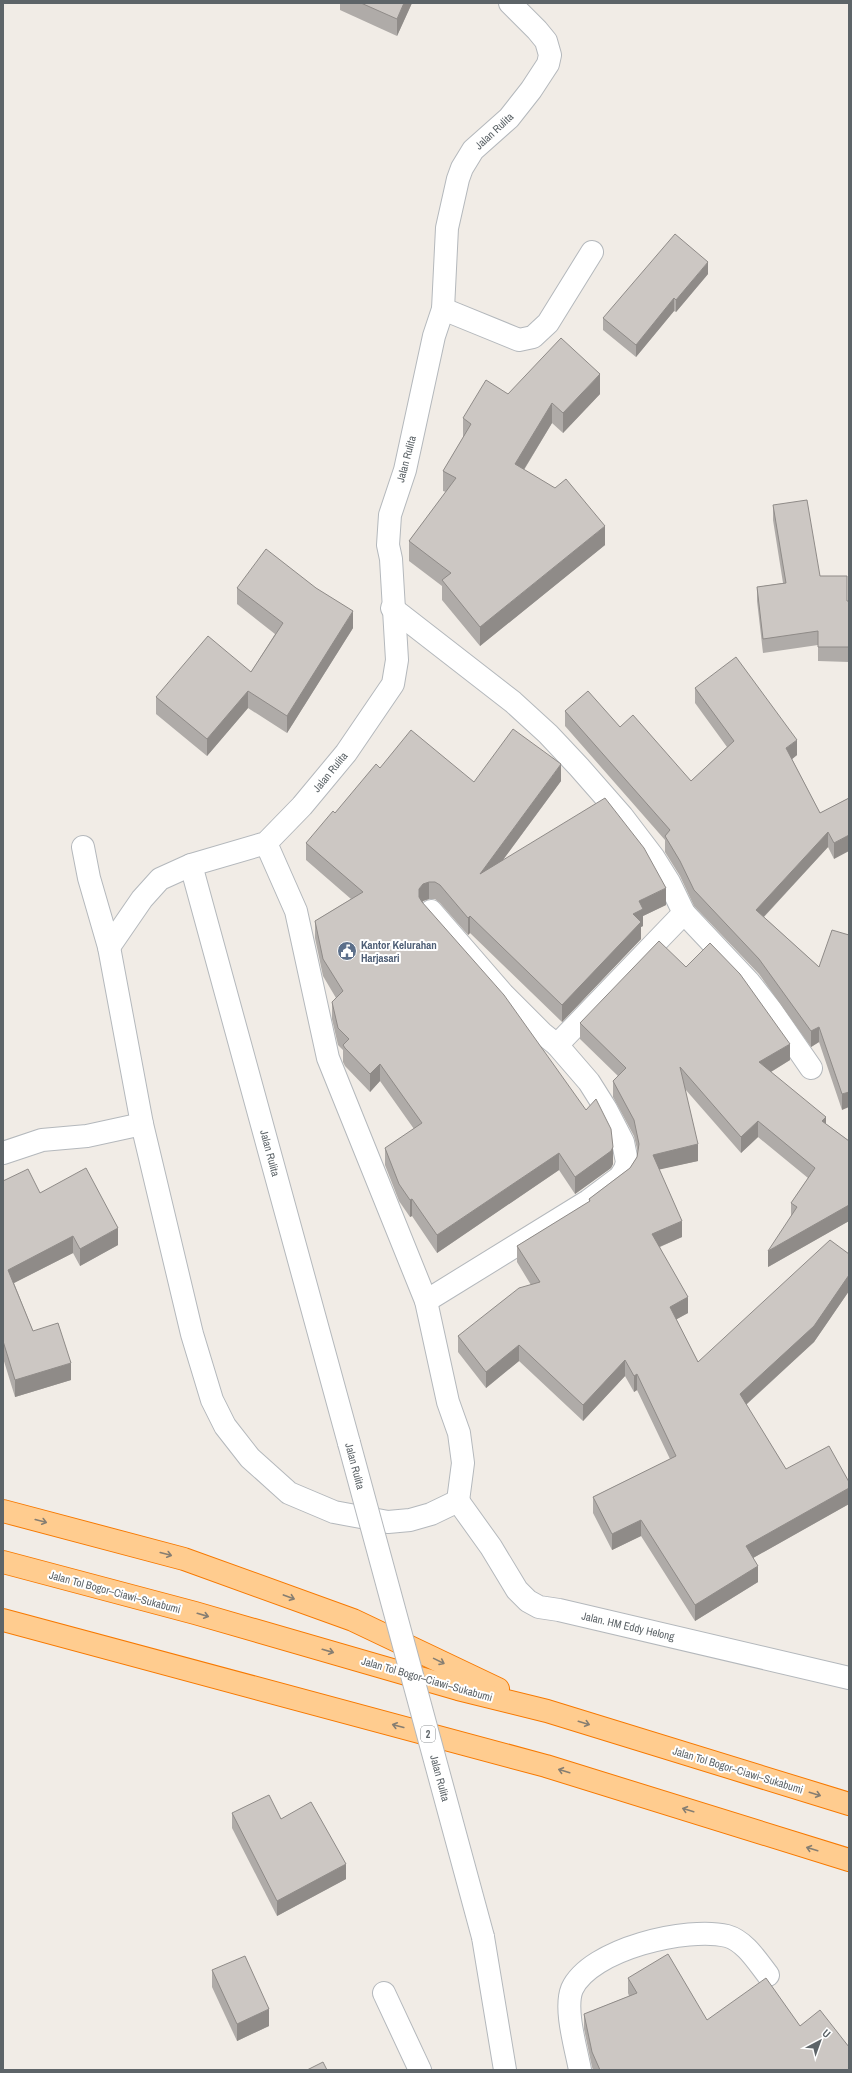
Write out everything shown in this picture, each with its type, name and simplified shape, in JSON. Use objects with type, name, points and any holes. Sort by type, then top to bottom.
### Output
[{"type":"highway","points":[[3,1511],[184,1559],[353,1620],[547,1711]]},
{"type":"highway","name":"Jalan Tol Bogor–Ciawi–Sukabumi","points":[[3,1562],[195,1613],[458,1689],[547,1711],[849,1804]]},
{"type":"highway","name":"2","points":[[3,1620],[546,1766],[849,1860]]},
{"type":"street","name":"Jalan Rulita","points":[[109,947],[142,898],[160,879],[191,865],[266,843],[302,806],[346,753],[393,684],[397,660],[392,608],[391,560],[388,545],[390,515],[405,470],[434,336],[443,309],[447,228],[462,168],[473,150],[510,118],[538,81],[548,64],[550,55],[546,41],[510,3]]},
{"type":"street","points":[[443,309],[518,340],[533,337],[548,323],[592,252]]},
{"type":"street","points":[[392,608],[513,702],[548,734],[626,822],[669,882],[684,913],[749,982],[772,1010],[811,1068]]},
{"type":"street","points":[[83,847],[109,947],[142,1124],[192,1334],[212,1400],[225,1426],[250,1458],[289,1492],[334,1512],[388,1522],[410,1520],[431,1514],[458,1501],[463,1463],[459,1433],[448,1402],[426,1301],[328,1058],[296,911],[266,843]]},
{"type":"street","name":"Jalan Rulita","points":[[191,865],[483,1937],[505,2070]]},
{"type":"street","points":[[426,1301],[588,1201],[620,1176],[625,1169],[626,1162],[623,1142],[606,1109],[589,1082],[557,1045],[542,1033],[503,994],[431,911]]},
{"type":"street","points":[[557,1045],[684,913]]},
{"type":"street","points":[[3,1153],[42,1140],[87,1136],[142,1124]]},
{"type":"street","name":"Jalan. HM Eddy Helong","points":[[458,1501],[491,1547],[517,1590],[528,1601],[539,1608],[559,1610],[793,1663],[849,1678]]},
{"type":"street","points":[[580,2070],[569,2006],[572,1989],[582,1976],[604,1958],[628,1947],[656,1940],[699,1934],[727,1936],[748,1950],[768,1975]]},
{"type":"street","points":[[384,1993],[420,2070]]},
{"type":"building","points":[[361,3],[404,3],[397,19]]},
{"type":"building","points":[[675,234],[708,262],[676,300],[674,298],[636,345],[603,318]]},
{"type":"building","points":[[561,338],[600,374],[563,413],[552,403],[515,464],[555,488],[566,479],[605,526],[480,627],[442,580],[451,573],[409,541],[456,478],[443,471],[471,424],[463,418],[486,380],[508,394]]},
{"type":"building","points":[[807,500],[820,576],[847,576],[847,601],[849,601],[849,647],[818,647],[818,631],[763,639],[757,587],[786,583],[773,505]]},
{"type":"building","points":[[266,549],[316,588],[353,611],[287,716],[248,691],[207,739],[156,697],[208,636],[251,672],[283,623],[237,588]]},
{"type":"building","points":[[736,657],[797,740],[786,748],[820,813],[849,798],[849,835],[834,843],[828,832],[756,910],[819,967],[832,930],[849,935],[849,1092],[842,1094],[819,1027],[811,1031],[759,959],[694,890],[680,861],[665,836],[670,830],[565,711],[588,691],[620,727],[633,715],[691,781],[734,741],[695,688]]},
{"type":"building","points":[[513,729],[561,764],[480,874],[605,798],[644,848],[666,888],[639,901],[643,909],[633,914],[641,922],[562,1005],[470,916],[468,918],[440,885],[435,882],[429,882],[423,884],[419,889],[419,897],[422,902],[504,995],[586,1110],[596,1099],[611,1129],[613,1147],[611,1151],[575,1177],[559,1153],[437,1235],[412,1199],[410,1200],[399,1184],[385,1148],[422,1123],[380,1064],[370,1074],[345,1048],[343,1045],[349,1039],[338,1028],[332,1002],[343,991],[323,959],[315,921],[363,892],[306,843],[333,811],[335,813],[376,764],[380,768],[411,730],[474,782]]},
{"type":"building","points":[[659,941],[686,967],[710,943],[740,974],[790,1044],[759,1062],[826,1117],[822,1121],[849,1141],[849,1205],[768,1251],[797,1207],[791,1203],[815,1168],[758,1121],[741,1137],[680,1067],[698,1144],[653,1155],[682,1221],[652,1234],[688,1297],[670,1307],[698,1362],[830,1240],[849,1254],[849,1275],[814,1326],[740,1394],[786,1469],[829,1446],[849,1482],[849,1488],[746,1546],[758,1566],[695,1605],[641,1520],[612,1534],[593,1497],[676,1456],[637,1374],[634,1376],[625,1360],[583,1405],[519,1345],[486,1372],[458,1336],[519,1288],[540,1282],[517,1246],[590,1201],[589,1199],[630,1168],[637,1157],[639,1144],[634,1120],[613,1081],[626,1068],[580,1023]]},
{"type":"building","points":[[86,1168],[118,1228],[80,1249],[73,1236],[8,1270],[33,1331],[58,1323],[71,1363],[15,1380],[3,1341],[3,1181],[28,1169],[40,1193]]},
{"type":"building","points":[[269,1795],[281,1819],[311,1802],[346,1864],[277,1901],[232,1813]]},
{"type":"building","points":[[668,1954],[707,2020],[766,1978],[800,2026],[820,2010],[849,2047],[849,2070],[600,2070],[592,2052],[584,2014],[637,1993],[628,1978]]},
{"type":"building","points":[[245,1956],[269,2009],[237,2024],[212,1970]]},
{"type":"building","points":[[323,2062],[327,2070],[307,2070]]},
{"type":"place","name":"Kantor Kelurahan Harjasari","points":[[347,951]]}]
